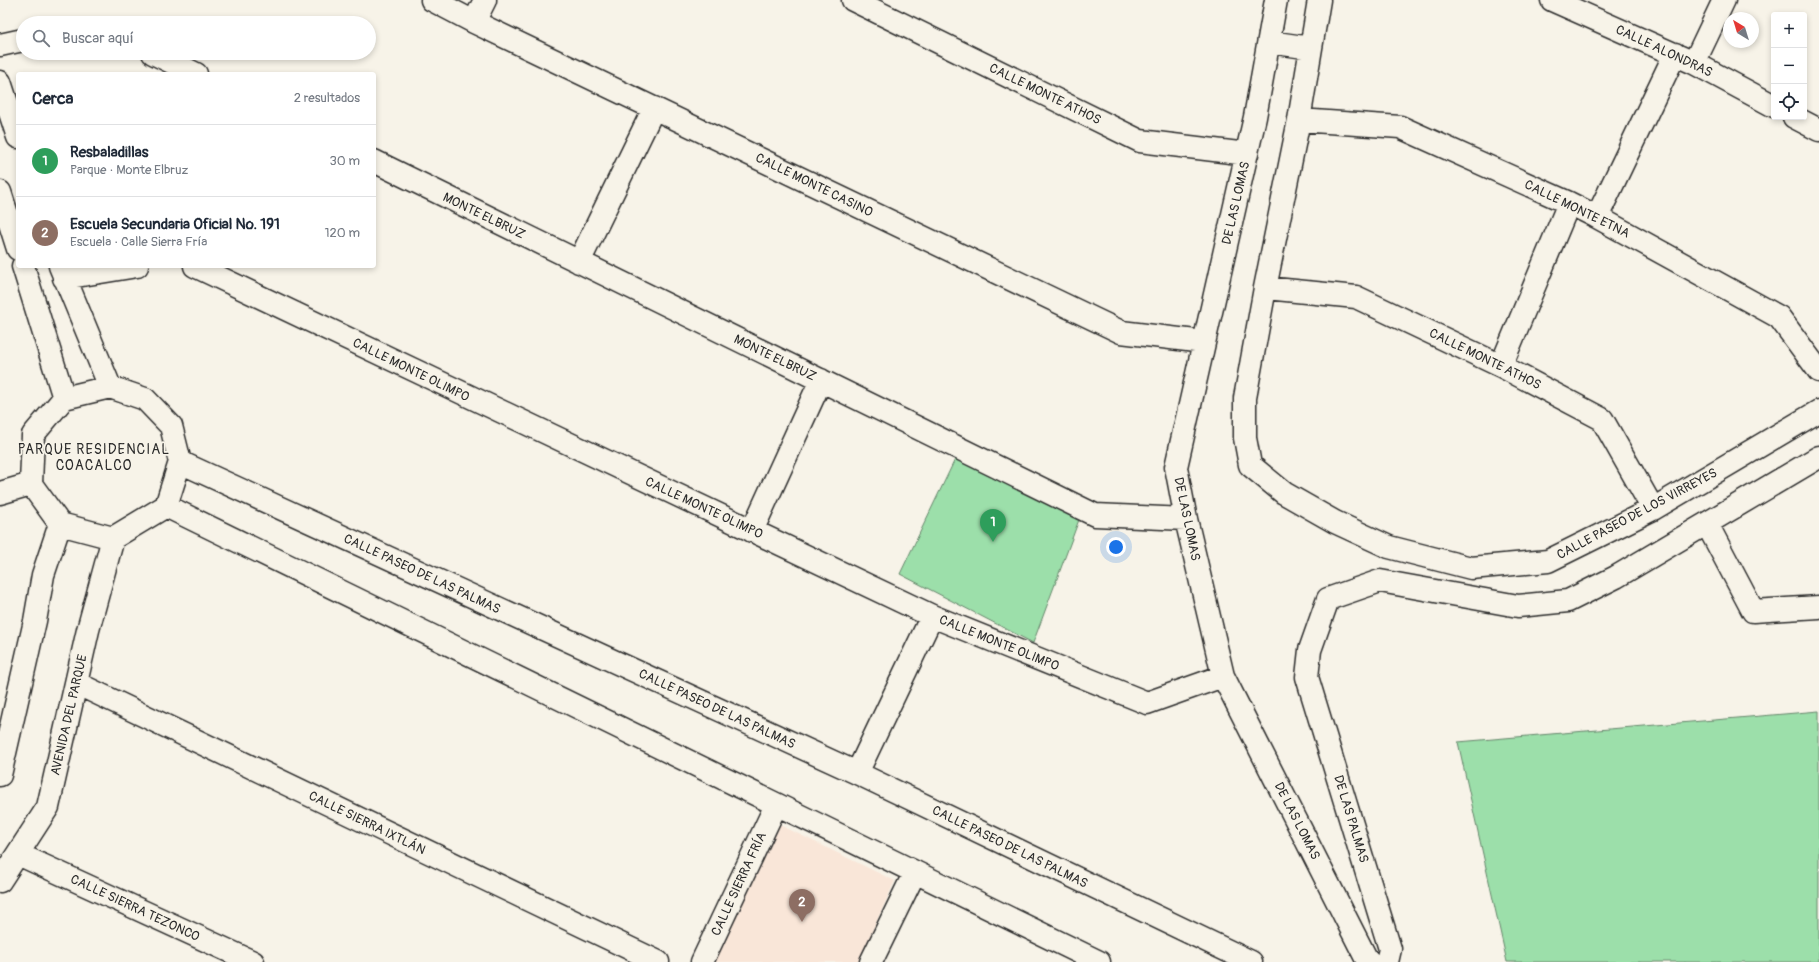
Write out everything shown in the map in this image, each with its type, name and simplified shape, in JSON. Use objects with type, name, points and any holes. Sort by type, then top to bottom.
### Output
[{"type":"street","name":"CALLE MONTE CASINO","points":[[432,0],[474,22],[1121,332],[1204,342]]},
{"type":"street","points":[[474,22],[485,0]]},
{"type":"street","name":"CALLE MONTE ATHOS","points":[[853,0],[1140,141],[1247,154]]},
{"type":"street","name":"DE LAS LOMAS","points":[[1276,0],[1247,154],[1176,467],[1186,519],[1223,676],[1366,958],[1370,962]]},
{"type":"street","points":[[1265,288],[1299,120],[1319,0]]},
{"type":"street","name":"CALLE ALONDRAS","points":[[1552,0],[1684,58],[1771,104]]},
{"type":"street","points":[[1597,217],[1684,58],[1724,0]]},
{"type":"street","points":[[0,45],[16,42]]},
{"type":"street","points":[[1269,42],[1311,48]]},
{"type":"street","points":[[167,60],[192,72]]},
{"type":"street","points":[[0,82],[16,131]]},
{"type":"street","points":[[579,262],[654,108]]},
{"type":"street","name":"CALLE MONTE ETNA","points":[[1299,120],[1400,127],[1597,217],[1779,317],[1819,371]]},
{"type":"street","points":[[1800,120],[1819,130]]},
{"type":"street","name":"MONTE ELBRUZ","points":[[376,162],[1095,515],[1186,519]]},
{"type":"street","points":[[0,192],[16,243]]},
{"type":"street","points":[[1501,366],[1569,204]]},
{"type":"street","points":[[24,268],[64,398]]},
{"type":"street","points":[[110,387],[62,272],[112,268]]},
{"type":"street","name":"CALLE MONTE OLIMPO","points":[[199,268],[932,616],[1147,703],[1223,676]]},
{"type":"street","name":"CALLE MONTE ATHOS","points":[[1265,288],[1356,297],[1501,366],[1602,418],[1653,509]]},
{"type":"street","name":"CALLE PASEO DE LOS VIRREYES","points":[[1265,288],[1245,398],[1245,438],[1250,465],[1284,493],[1335,522],[1390,547],[1471,568],[1548,561],[1653,509],[1819,411]]},
{"type":"street","points":[[752,531],[821,380]]},
{"type":"street","points":[[110,387],[145,399],[171,426],[180,462],[166,506],[113,538],[60,524],[31,484],[33,436],[64,398],[110,387]]},
{"type":"street","points":[[1819,457],[1707,524],[1753,611],[1819,607]]},
{"type":"street","name":"CALLE PASEO DE LAS PALMAS","points":[[180,462],[856,773],[1251,962]]},
{"type":"street","points":[[0,493],[31,484]]},
{"type":"street","points":[[166,506],[1099,962]]},
{"type":"street","points":[[0,775],[44,575],[60,524]]},
{"type":"street","name":"DE LAS PALMAS","points":[[1387,962],[1390,949],[1307,677],[1310,650],[1328,599],[1380,580],[1518,606],[1568,601],[1616,577],[1707,524]]},
{"type":"street","name":"AVENIDA DEL PARQUE","points":[[0,881],[48,807],[88,630],[113,538]]},
{"type":"street","points":[[856,773],[932,616]]},
{"type":"street","name":"CALLE SIERRA IXTLÁN","points":[[76,683],[658,962]]},
{"type":"street","name":"CALLE SIERRA FRÍA","points":[[702,962],[776,805]]},
{"type":"street","name":"CALLE SIERRA TEZONCO","points":[[18,854],[253,962]]},
{"type":"street","points":[[871,962],[915,872]]},
{"type":"shaded area","points":[[774,822],[895,881],[858,962],[708,962]]},
{"type":"green space","points":[[960,449],[1083,509],[1033,643],[900,574]]},
{"type":"green space","points":[[1819,711],[1819,962],[1507,962],[1458,742]]},
{"type":"place","name":"Resbaladillas","points":[[993,542]]},
{"type":"place","name":"Escuela Secundaria Oficial No. 191","points":[[802,922]]},
{"type":"district","name":"PARQUE RESIDENCIAL COACALCO","points":[[94,458]]}]
